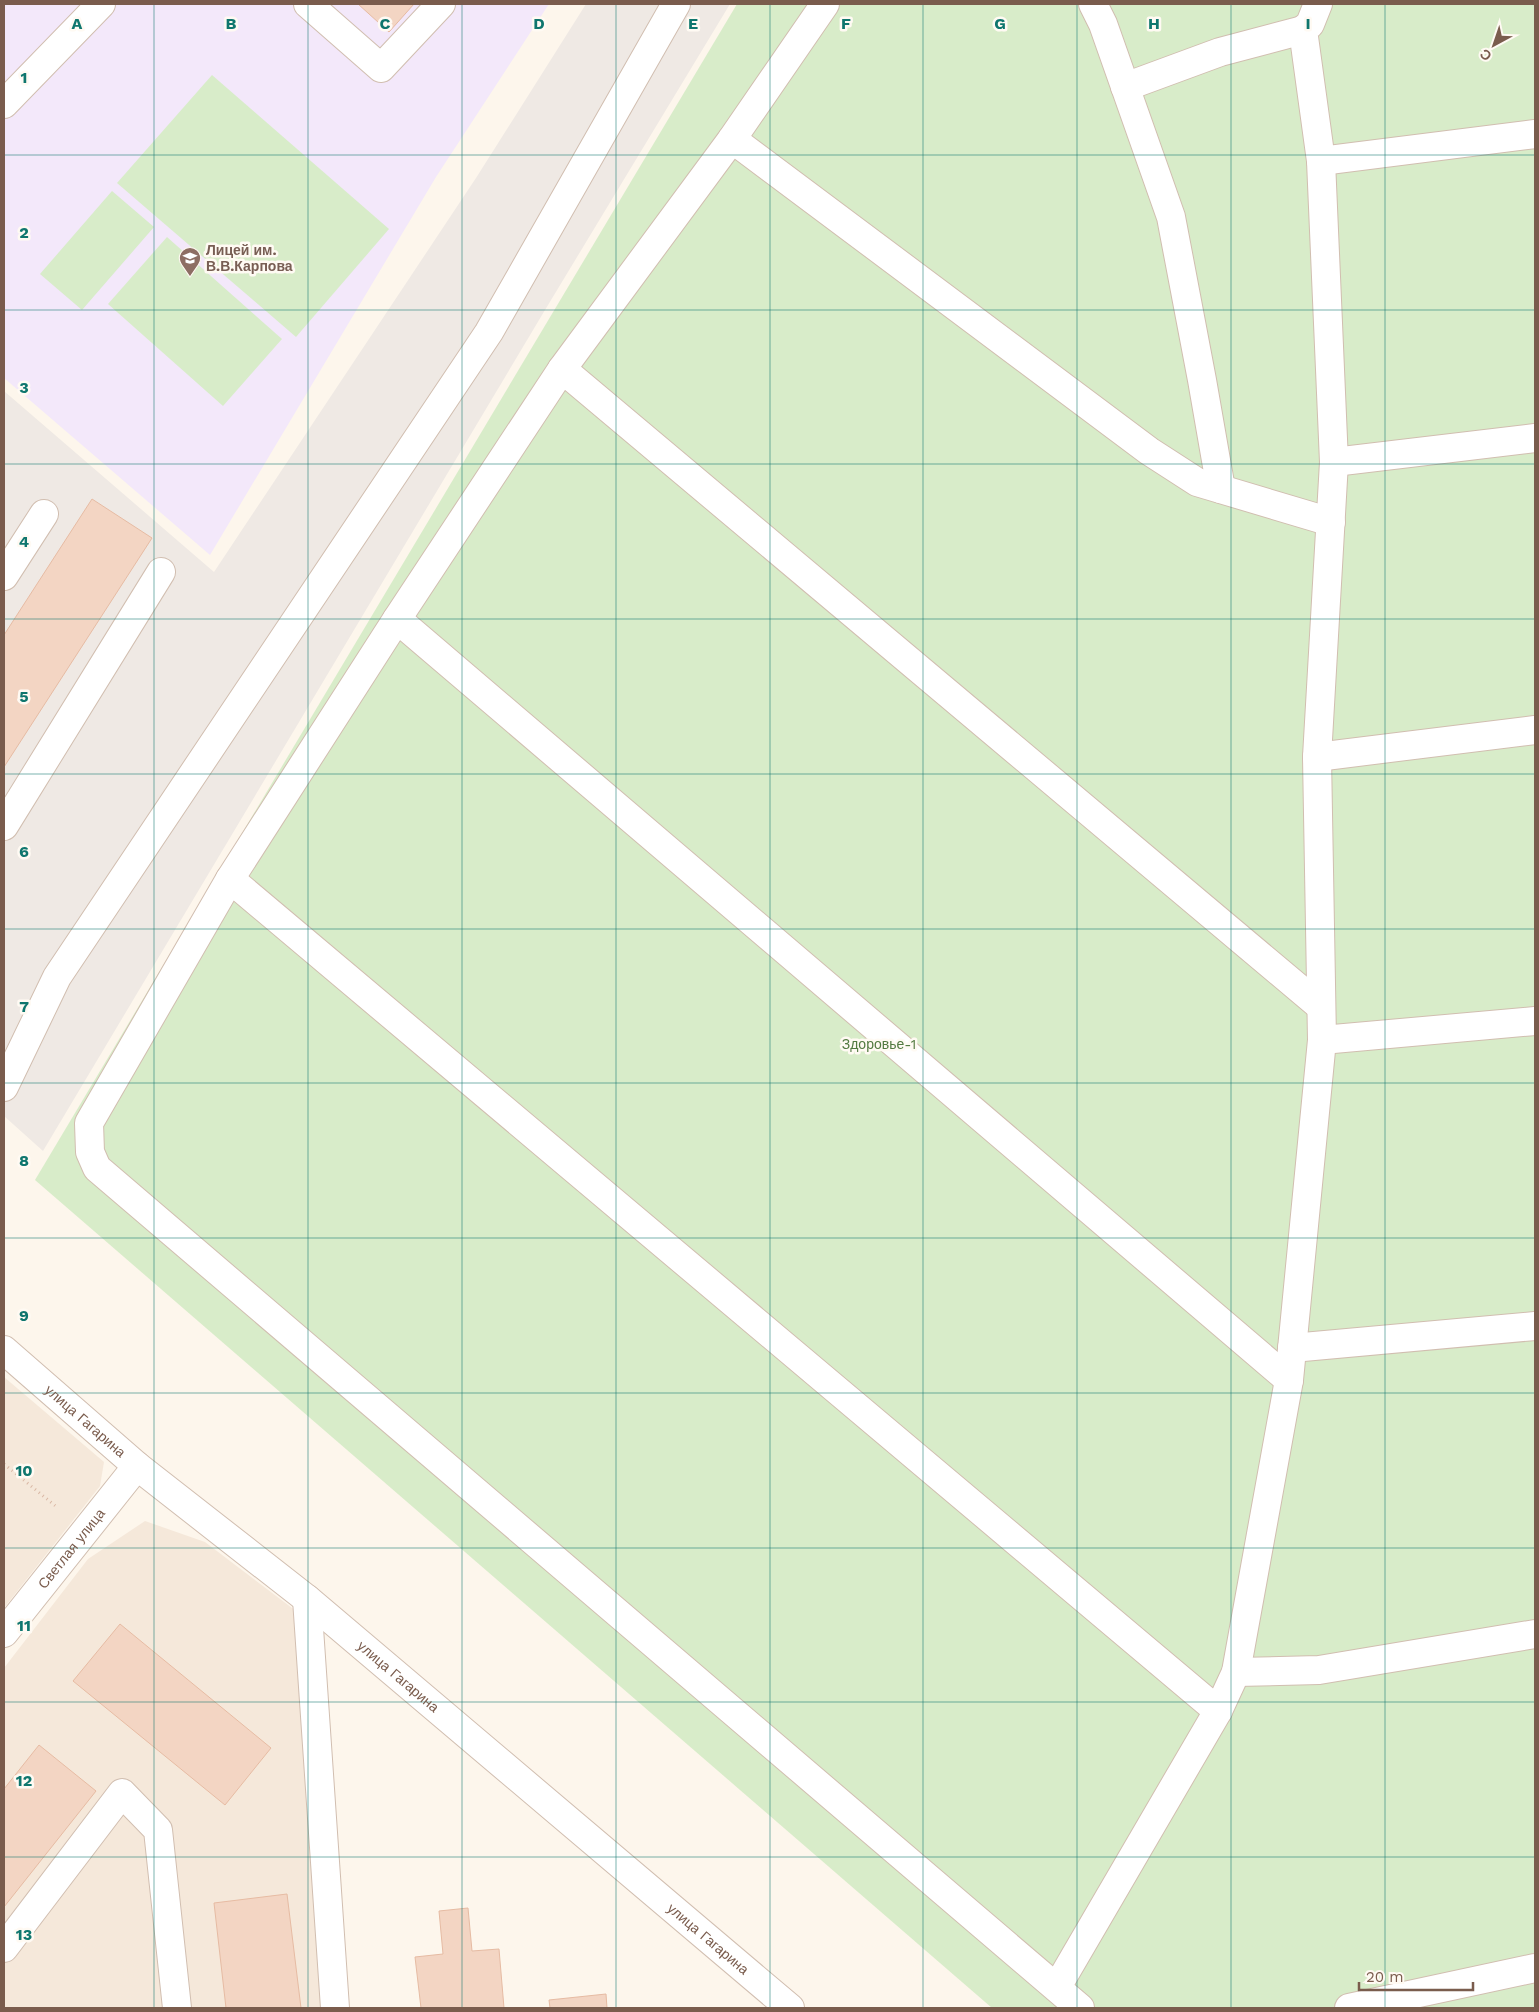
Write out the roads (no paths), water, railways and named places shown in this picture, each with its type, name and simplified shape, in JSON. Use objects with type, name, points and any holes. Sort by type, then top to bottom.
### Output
[{"type":"street","points":[[4,104],[100,4]]},
{"type":"street","points":[[308,4],[381,68],[441,4]]},
{"type":"street","points":[[7,1070],[57,977],[489,332],[676,4]]},
{"type":"street","points":[[825,4],[732,139],[562,369],[397,620],[230,880],[89,1123],[90,1152],[97,1168],[1080,2008]]},
{"type":"street","points":[[1093,4],[1103,24],[1171,217],[1202,380],[1220,489]]},
{"type":"street","points":[[1125,87],[1220,52],[1303,30],[1310,24],[1318,4]]},
{"type":"street","points":[[1057,1987],[1218,1711],[1236,1672],[1289,1380],[1322,1040],[1317,757],[1334,462],[1321,161],[1303,30]]},
{"type":"street","points":[[1321,161],[1535,134]]},
{"type":"street","points":[[732,139],[1149,452],[1197,482],[1331,522]]},
{"type":"street","points":[[562,369],[1320,1006]]},
{"type":"street","points":[[1334,462],[1535,438]]},
{"type":"street","points":[[4,576],[44,514]]},
{"type":"street","points":[[4,826],[161,572]]},
{"type":"street","points":[[397,620],[1289,1380]]},
{"type":"street","points":[[1317,757],[1535,730]]},
{"type":"street","points":[[230,880],[1218,1711]]},
{"type":"street","points":[[1322,1040],[1535,1021]]},
{"type":"street","points":[[1292,1348],[1535,1326]]},
{"type":"street","name":"улица Гагарина","points":[[4,1350],[137,1466],[307,1599],[790,2008]]},
{"type":"street","name":"Светлая улица","points":[[4,1633],[137,1466]]},
{"type":"street","points":[[307,1599],[335,2008]]},
{"type":"street","points":[[1236,1672],[1319,1670],[1535,1634]]},
{"type":"street","points":[[4,1948],[122,1793],[158,1830],[177,2008]]},
{"type":"street","points":[[1349,2008],[1535,1968]]},
{"type":"place","name":"Лицей им. В.В.Карпова","points":[[190,277]]},
{"type":"park label","name":"Здоровье-1","points":[[879,1044]]}]
